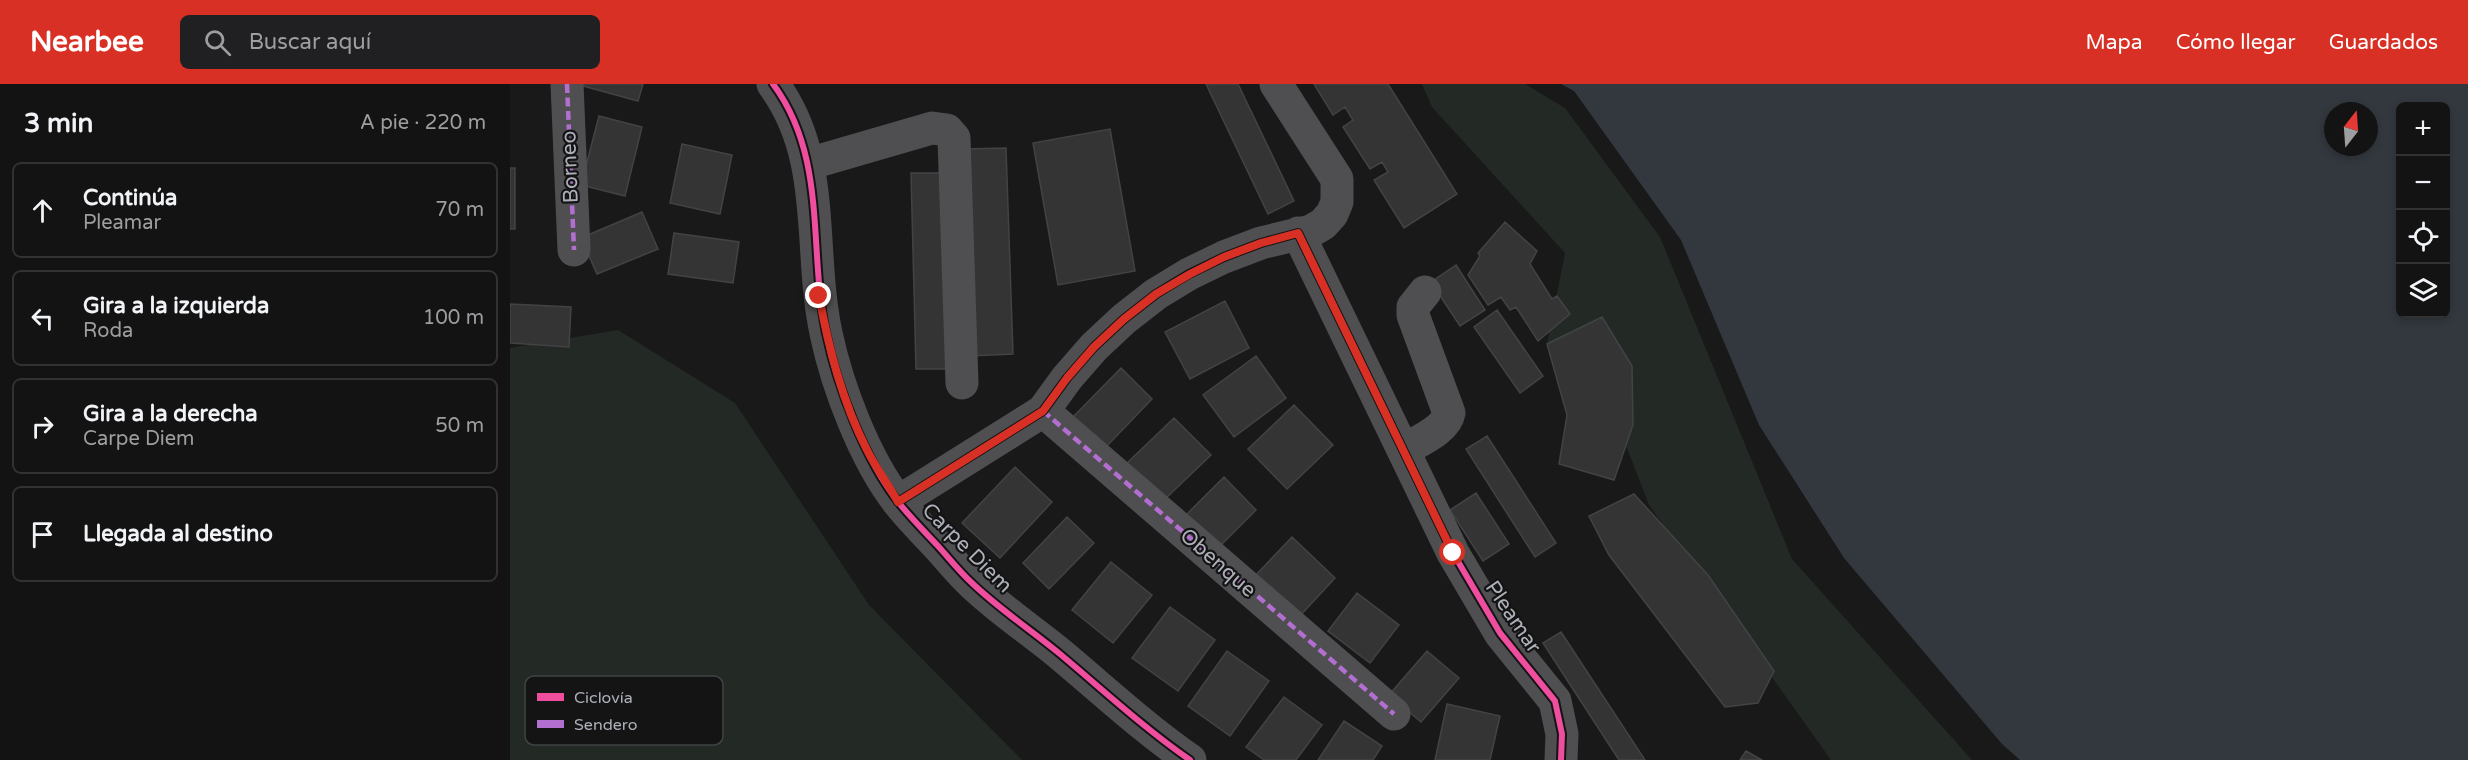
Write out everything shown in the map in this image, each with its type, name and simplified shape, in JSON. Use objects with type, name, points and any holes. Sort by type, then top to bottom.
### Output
[{"type":"street","name":"Borneo","points":[[567,84],[574,250]]},
{"type":"street","name":"Carpe Diem","points":[[773,84],[782,96],[797,129],[808,164],[815,205],[819,296],[835,370],[867,451],[898,502],[972,583],[1060,654],[1152,734],[1190,760]]},
{"type":"street","points":[[898,502],[1043,411],[1094,347],[1156,294],[1224,257],[1261,243],[1311,231],[1323,224],[1332,214],[1337,202],[1337,179],[1276,84]]},
{"type":"street","points":[[808,164],[932,128],[940,128],[951,133],[954,138],[962,383]]},
{"type":"street","name":"Pleamar","points":[[1298,233],[1453,553],[1500,633],[1555,701],[1562,735],[1562,760]]},
{"type":"street","points":[[1404,450],[1448,420],[1449,412],[1413,315],[1413,307],[1425,292]]},
{"type":"street","name":"Obenque","points":[[1043,411],[1394,714]]},
{"type":"shaded area","points":[[1422,84],[1525,84],[1565,108],[1660,237],[1792,559],[1972,760],[1831,760],[1649,505],[1625,443],[1625,369],[1547,344],[1565,253],[1432,107]]},
{"type":"shaded area","points":[[1561,84],[2468,84],[2468,760],[2020,760],[2002,744],[1844,558],[1759,425],[1681,240],[1574,91]]},
{"type":"shaded area","points":[[618,330],[735,403],[869,605],[1022,760],[510,760],[510,348]]},
{"type":"building","points":[[584,84],[643,84],[638,101],[583,86]]},
{"type":"building","points":[[1206,84],[1238,84],[1294,201],[1268,214]]},
{"type":"building","points":[[1314,84],[1388,84],[1457,194],[1404,228],[1374,180],[1388,172],[1382,162],[1370,169],[1343,127],[1353,120],[1345,107],[1333,115]]},
{"type":"building","points":[[599,116],[642,127],[625,196],[581,185]]},
{"type":"building","points":[[1110,129],[1135,271],[1058,285],[1033,143]]},
{"type":"building","points":[[682,144],[732,155],[720,214],[670,203]]},
{"type":"building","points":[[1006,148],[1013,354],[970,356],[964,149]]},
{"type":"building","points":[[510,168],[515,168],[515,229],[510,229]]},
{"type":"building","points":[[911,173],[948,173],[953,369],[916,369]]},
{"type":"building","points":[[642,212],[658,249],[597,274],[581,238]]},
{"type":"building","points":[[1505,222],[1537,251],[1530,264],[1552,299],[1557,296],[1570,314],[1538,341],[1516,307],[1510,310],[1501,297],[1488,305],[1468,275],[1480,256],[1478,253]]},
{"type":"building","points":[[674,233],[739,242],[733,283],[668,274]]},
{"type":"building","points":[[1456,265],[1485,310],[1460,326],[1431,282]]},
{"type":"building","points":[[1225,301],[1249,348],[1190,379],[1165,332]]},
{"type":"building","points":[[510,304],[571,307],[569,347],[510,343]]},
{"type":"building","points":[[1497,310],[1543,376],[1520,393],[1474,327]]},
{"type":"building","points":[[1602,317],[1632,366],[1633,425],[1614,480],[1559,464],[1567,415],[1547,344]]},
{"type":"building","points":[[1256,356],[1286,398],[1234,437],[1203,395]]},
{"type":"building","points":[[1121,368],[1152,399],[1104,449],[1072,418]]},
{"type":"building","points":[[1294,405],[1333,445],[1287,489],[1248,449]]},
{"type":"building","points":[[1174,418],[1211,455],[1163,501],[1126,464]]},
{"type":"building","points":[[1487,436],[1556,543],[1535,557],[1466,449]]},
{"type":"building","points":[[1015,467],[1052,502],[1000,558],[962,523]]},
{"type":"building","points":[[1224,477],[1256,510],[1218,548],[1186,515]]},
{"type":"building","points":[[1476,493],[1509,544],[1483,561],[1450,510]]},
{"type":"building","points":[[1634,494],[1708,575],[1774,671],[1758,703],[1725,707],[1609,555],[1589,516]]},
{"type":"building","points":[[1067,517],[1094,543],[1049,589],[1023,563]]},
{"type":"building","points":[[1292,537],[1335,578],[1299,617],[1255,576]]},
{"type":"building","points":[[1111,562],[1152,595],[1113,643],[1072,610]]},
{"type":"building","points":[[1357,593],[1399,625],[1370,663],[1328,631]]},
{"type":"building","points":[[1170,607],[1215,640],[1178,691],[1132,658]]},
{"type":"building","points":[[1561,632],[1645,760],[1619,760],[1543,643]]},
{"type":"building","points":[[1227,651],[1269,681],[1230,736],[1188,706]]},
{"type":"building","points":[[1427,651],[1459,678],[1421,722],[1389,695]]},
{"type":"building","points":[[1284,697],[1322,725],[1296,760],[1264,760],[1246,747]]},
{"type":"building","points":[[1447,704],[1500,716],[1490,760],[1435,760]]},
{"type":"building","points":[[1344,721],[1382,746],[1373,760],[1318,760]]},
{"type":"building","points":[[1746,751],[1762,760],[1740,760]]},
{"type":"marked path","points":[[567,84],[574,250]]},
{"type":"marked path","points":[[1043,411],[1394,714]]},
{"type":"cycle path","points":[[773,84],[790,112],[802,142],[809,173],[821,301],[837,376],[854,422],[887,486],[913,520],[982,593],[1190,760]]},
{"type":"cycle path","points":[[898,502],[1043,411],[1094,347],[1156,294],[1224,257],[1261,243],[1298,233],[1453,553],[1500,633],[1555,701],[1562,734],[1561,760]]},
{"type":"route","points":[[819,296],[835,370],[850,411],[867,451],[898,502],[1043,411],[1094,347],[1156,294],[1224,257],[1261,243],[1298,233],[1453,553]]}]
